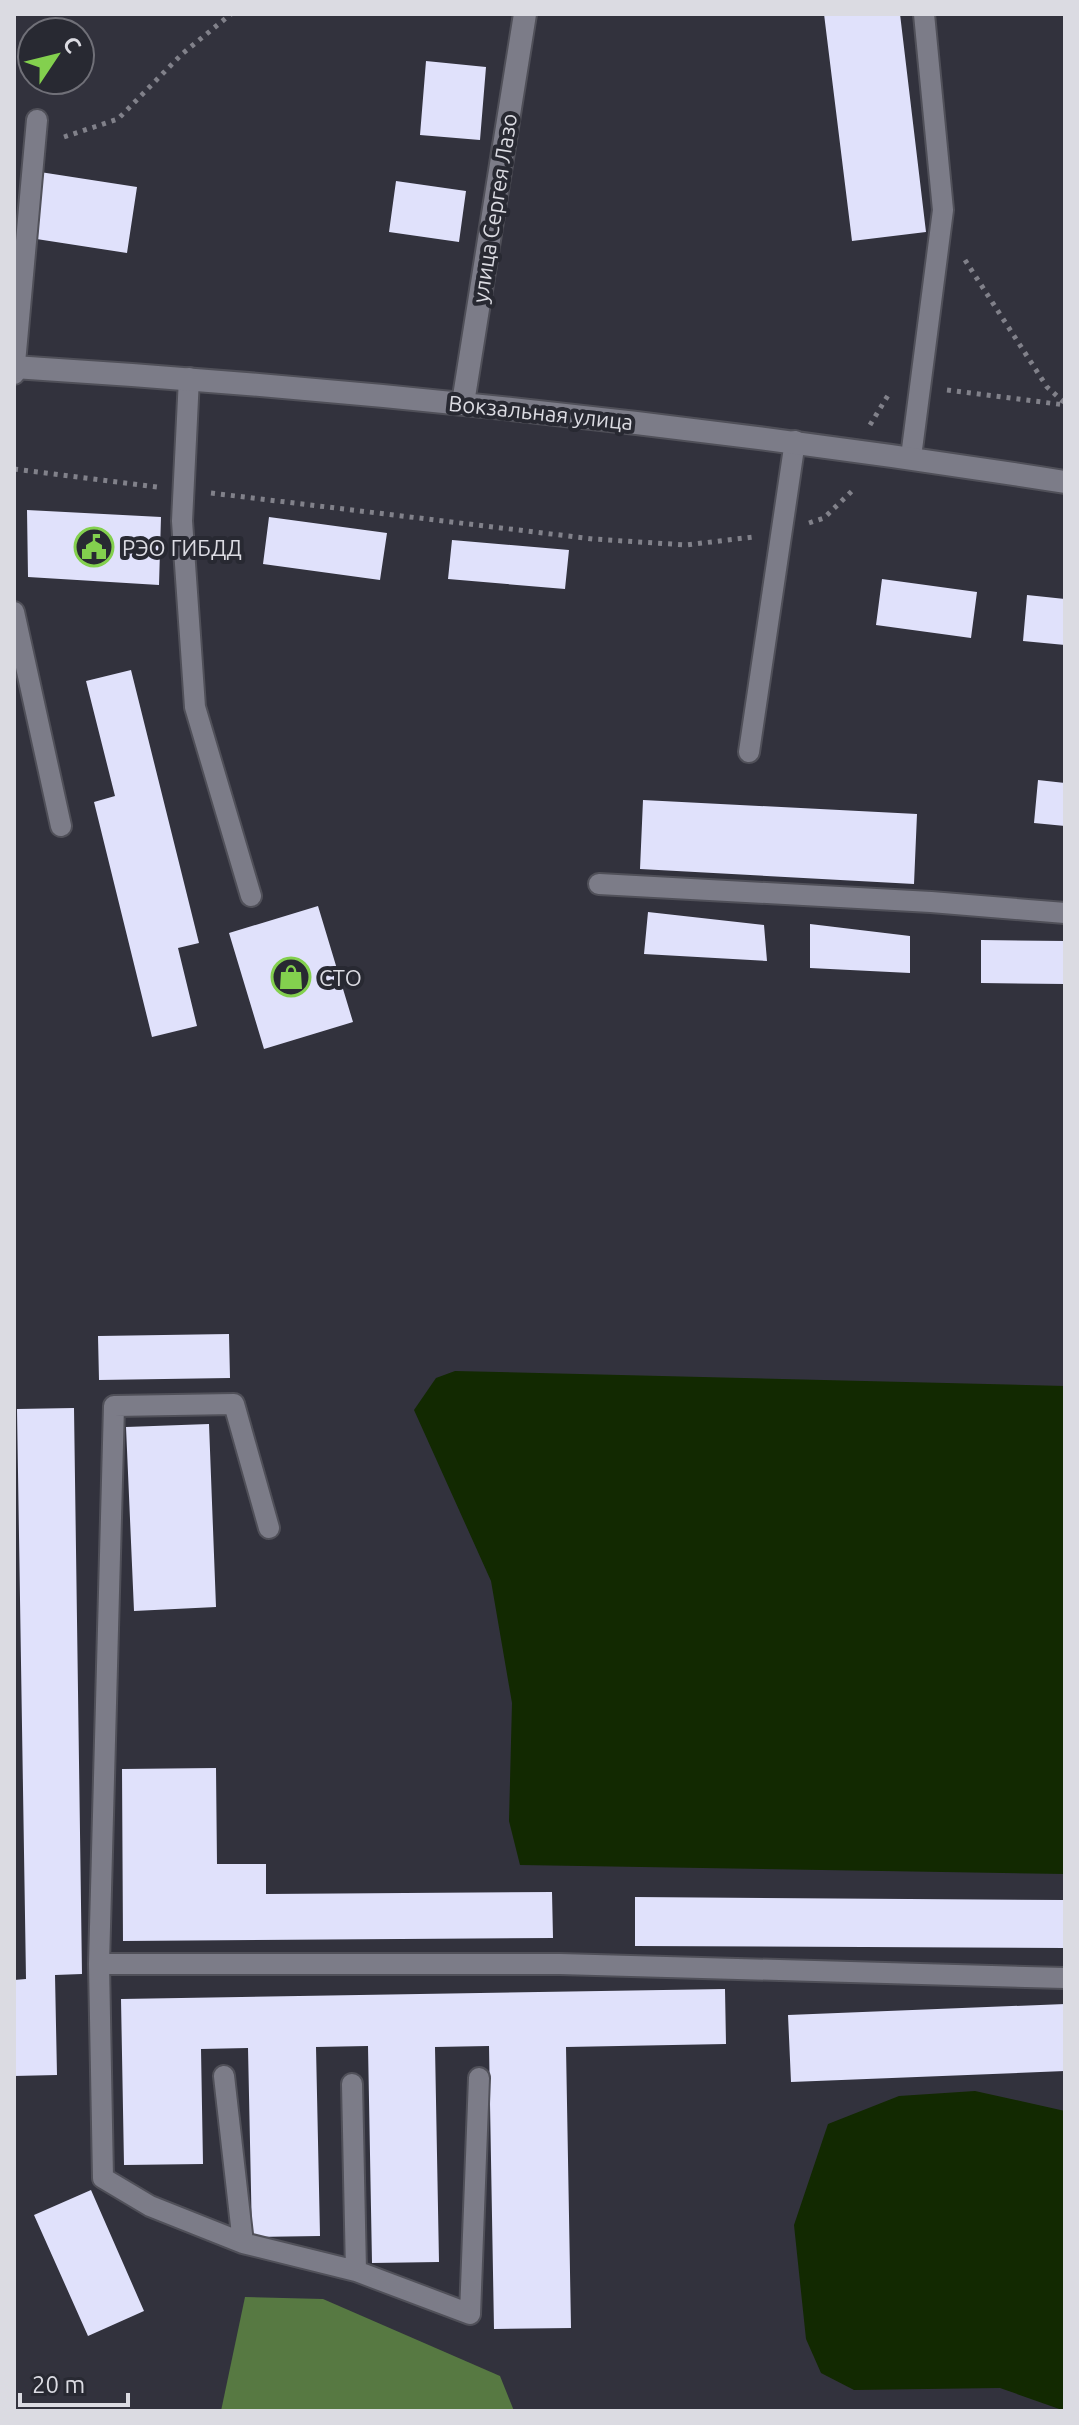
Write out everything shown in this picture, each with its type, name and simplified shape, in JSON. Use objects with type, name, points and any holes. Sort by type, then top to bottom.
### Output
[{"type":"main road","name":"улица Сергея Лазо","points":[[463,403],[525,14]]},
{"type":"main road","name":"Вокзальная улица","points":[[14,367],[189,378],[463,403],[795,441],[1065,482]]},
{"type":"lane","points":[[911,457],[917,390],[943,210],[924,14]]},
{"type":"lane","points":[[14,374],[37,120]]},
{"type":"lane","points":[[189,378],[182,521],[195,707],[251,896]]},
{"type":"lane","points":[[749,752],[795,441]]},
{"type":"lane","points":[[14,612],[61,826]]},
{"type":"lane","points":[[599,884],[931,902],[1065,913]]},
{"type":"lane","points":[[269,1528],[234,1404],[114,1406],[99,1964],[103,2178],[150,2206],[243,2243],[356,2271],[470,2314],[479,2078]]},
{"type":"lane","points":[[99,1964],[560,1964],[1065,1978]]},
{"type":"lane","points":[[224,2076],[243,2243]]},
{"type":"lane","points":[[352,2084],[356,2271]]},
{"type":"path","points":[[33,147],[118,119],[182,54],[231,14]]},
{"type":"path","points":[[940,221],[1036,371],[1065,404]]},
{"type":"path","points":[[870,425],[890,391],[936,388],[1065,404]]},
{"type":"path","points":[[14,469],[593,539],[686,545],[781,534],[824,518],[855,488]]},
{"type":"shaded area","points":[[455,1371],[1065,1386],[1065,1874],[520,1865],[509,1821],[512,1703],[491,1581],[414,1410],[436,1378]]},
{"type":"shaded area","points":[[975,2091],[1065,2111],[1065,2411],[1000,2388],[854,2390],[821,2373],[806,2339],[794,2225],[828,2124],[899,2096]]},
{"type":"shaded area","points":[[245,2297],[323,2299],[500,2376],[514,2411],[221,2411]]},
{"type":"building","points":[[824,14],[900,14],[926,232],[852,241]]},
{"type":"building","points":[[426,61],[486,67],[480,140],[420,135]]},
{"type":"building","points":[[40,172],[137,187],[127,253],[30,238]]},
{"type":"building","points":[[396,181],[466,191],[459,242],[389,232]]},
{"type":"building","name":"РЭО ГИБДД","points":[[27,510],[161,517],[159,585],[28,577]]},
{"type":"building","points":[[269,517],[387,533],[380,580],[263,564]]},
{"type":"building","points":[[452,540],[569,550],[565,589],[448,579]]},
{"type":"building","points":[[882,579],[977,592],[971,638],[876,625]]},
{"type":"building","points":[[1027,595],[1065,599],[1065,645],[1023,641]]},
{"type":"building","points":[[131,670],[199,943],[178,948],[197,1026],[152,1037],[94,802],[115,796],[86,681]]},
{"type":"building","points":[[1038,780],[1065,783],[1065,826],[1034,823]]},
{"type":"building","points":[[643,800],[917,814],[914,884],[640,869]]},
{"type":"building","name":"СТО","points":[[318,906],[353,1022],[264,1049],[229,933]]},
{"type":"building","points":[[648,912],[764,925],[767,961],[644,954]]},
{"type":"building","points":[[810,924],[910,936],[910,973],[810,968]]},
{"type":"building","points":[[981,940],[1065,941],[1065,984],[981,983]]},
{"type":"building","points":[[229,1334],[230,1378],[99,1380],[98,1336]]},
{"type":"building","points":[[74,1408],[82,1974],[55,1975],[57,2075],[14,2076],[14,1980],[26,1979],[17,1409]]},
{"type":"building","points":[[209,1424],[216,1607],[134,1611],[126,1427]]},
{"type":"building","points":[[216,1768],[217,1864],[266,1864],[266,1894],[552,1892],[553,1938],[123,1941],[122,1769]]},
{"type":"building","points":[[635,1897],[1065,1900],[1065,1948],[635,1946]]},
{"type":"building","points":[[725,1989],[726,2044],[566,2047],[571,2328],[494,2329],[489,2046],[435,2047],[439,2262],[372,2263],[368,2046],[316,2047],[320,2236],[252,2237],[248,2048],[201,2049],[203,2164],[124,2165],[121,1999]]},
{"type":"building","points":[[1065,2004],[1065,2071],[791,2082],[788,2015]]},
{"type":"building","points":[[91,2190],[144,2311],[88,2336],[34,2215]]},
{"type":"place","name":"РЭО ГИБДД","points":[[94,547]]},
{"type":"place","name":"СТО","points":[[291,977]]}]
